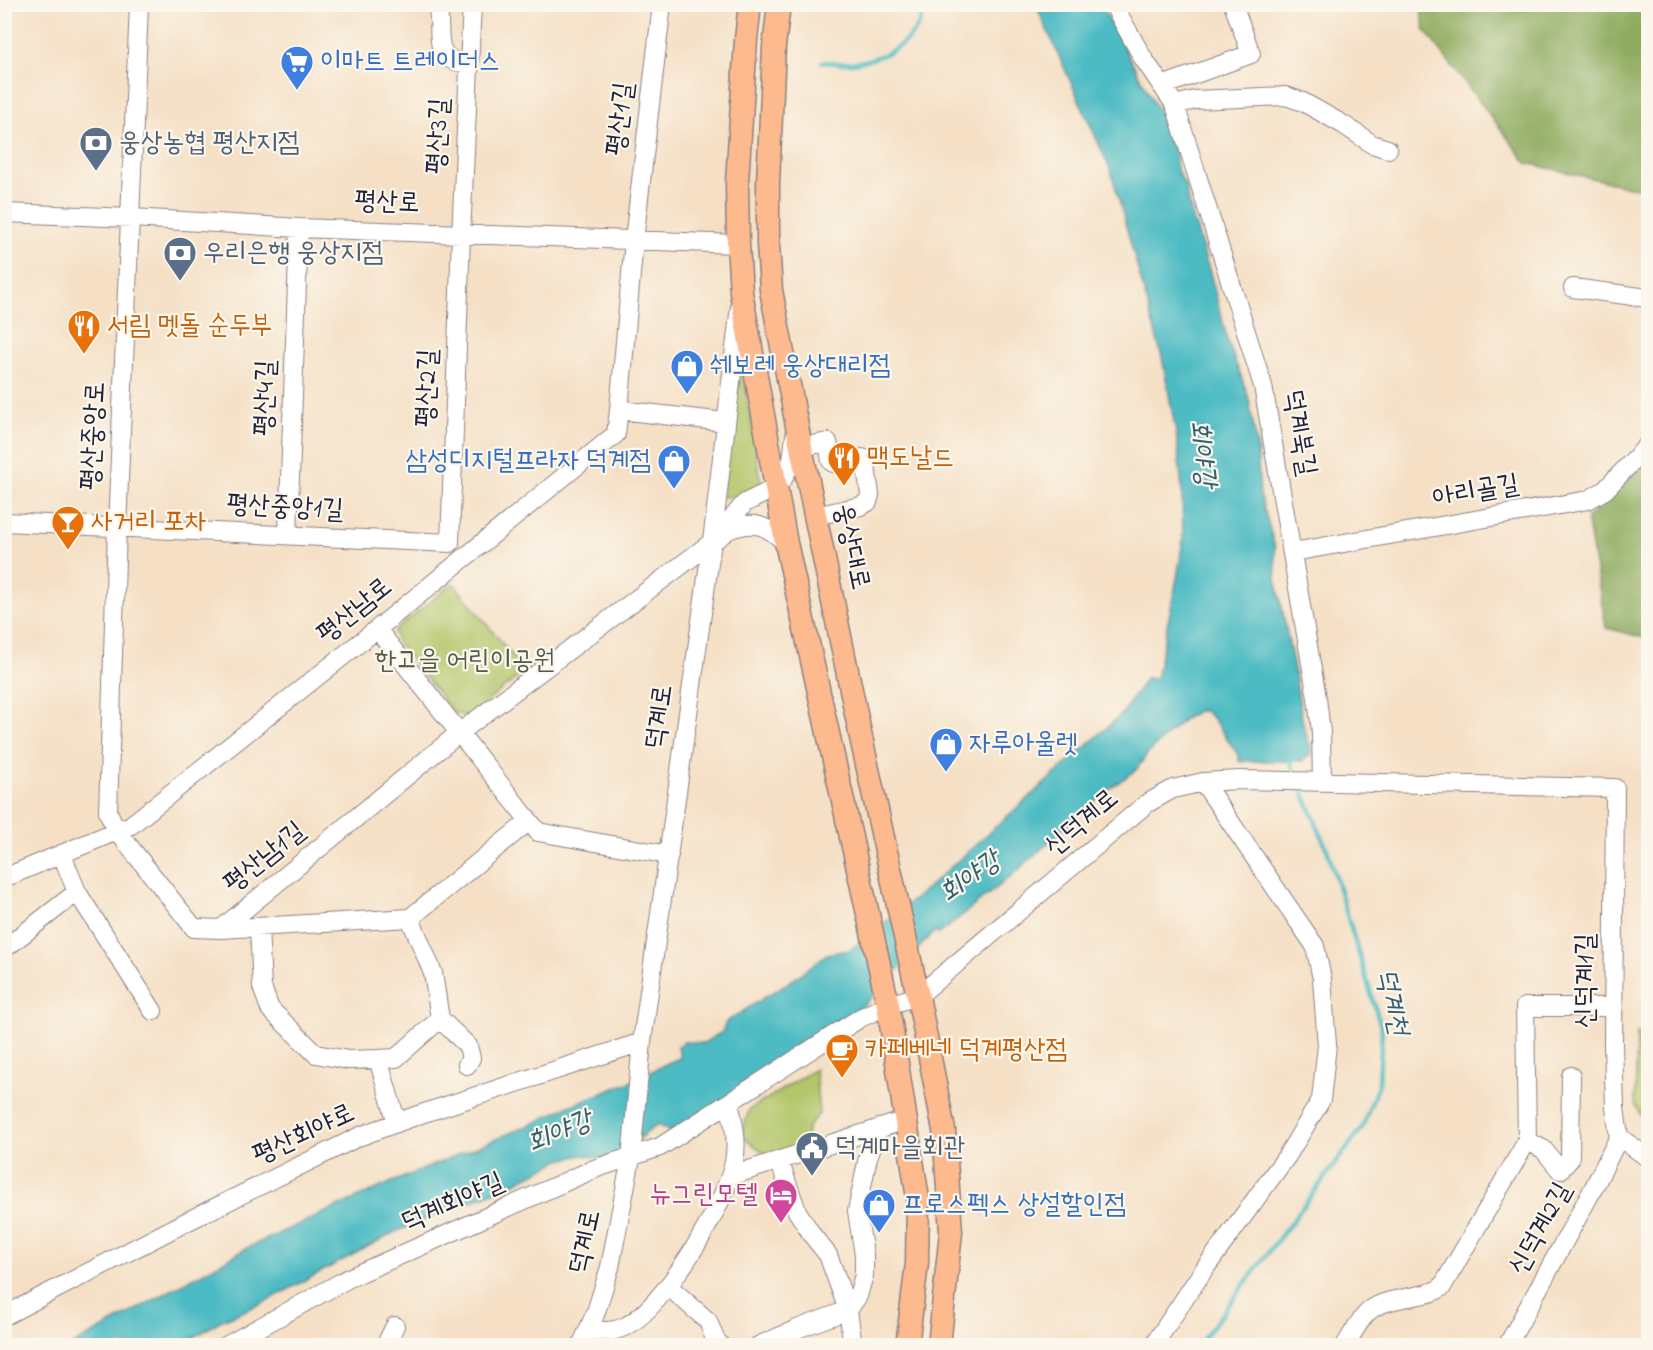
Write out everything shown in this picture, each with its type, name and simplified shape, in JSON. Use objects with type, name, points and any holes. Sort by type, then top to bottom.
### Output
[{"type":"main road","points":[[750,4],[737,182],[741,292],[786,543],[887,998],[918,1199],[917,1263],[907,1346]]},
{"type":"main road","name":"웅상대로","points":[[779,4],[773,58],[768,244],[775,314],[892,884],[918,996]]},
{"type":"main road","name":"평산로","points":[[738,244],[768,244]]},
{"type":"main road","points":[[918,996],[944,1130],[948,1170],[951,1232],[939,1346]]},
{"type":"street","name":"평산중앙로","points":[[117,831],[108,812],[117,528],[140,4]]},
{"type":"street","points":[[437,4],[441,48],[453,60],[470,63]]},
{"type":"street","name":"평산3길","points":[[461,235],[472,4]]},
{"type":"street","name":"평산1길","points":[[619,410],[634,240],[662,4]]},
{"type":"street","name":"덕계북길","points":[[1113,4],[1143,58],[1175,105],[1263,386],[1317,698],[1321,732],[1322,782]]},
{"type":"street","points":[[1162,86],[1251,54],[1233,4]]},
{"type":"street","points":[[1175,105],[1195,100],[1286,96],[1303,102],[1372,144],[1388,149]]},
{"type":"street","name":"평산로","points":[[4,213],[461,235],[738,244]]},
{"type":"street","name":"평산4길","points":[[288,535],[299,228]]},
{"type":"street","name":"평산2길","points":[[450,543],[461,235]]},
{"type":"street","points":[[1573,288],[1648,298]]},
{"type":"street","name":"덕계로","points":[[592,1336],[596,1312],[610,1267],[631,1152],[642,1048],[712,542],[724,422],[741,292]]},
{"type":"street","points":[[619,410],[724,422]]},
{"type":"street","name":"평산남로","points":[[4,878],[131,825],[377,629],[616,434],[619,410]]},
{"type":"street","points":[[712,542],[745,503],[775,487],[789,468],[796,422]]},
{"type":"street","points":[[801,447],[828,442],[833,463],[865,459],[870,495],[868,502],[861,506],[815,516]]},
{"type":"street","name":"아리골길","points":[[1293,552],[1588,500],[1605,490],[1648,445]]},
{"type":"street","name":"평산중앙1길","points":[[4,522],[450,543]]},
{"type":"street","points":[[712,542],[728,530],[742,525],[756,525],[767,527],[786,543]]},
{"type":"street","name":"평산남1길","points":[[117,831],[194,928],[221,929],[459,733],[712,542]]},
{"type":"street","points":[[450,543],[463,559]]},
{"type":"street","points":[[377,629],[538,832],[669,855]]},
{"type":"street","name":"신덕계로","points":[[887,998],[918,996],[1146,804],[1173,789],[1203,782],[1239,780],[1322,782]]},
{"type":"street","points":[[1154,1346],[1203,1271],[1287,1156],[1321,1100],[1327,1045],[1322,979],[1315,946],[1256,856],[1203,782]]},
{"type":"street","name":"신덕계1길","points":[[1322,782],[1615,788],[1612,1007],[1615,1108],[1619,1137]]},
{"type":"street","points":[[221,929],[410,918],[528,822]]},
{"type":"street","points":[[62,855],[76,892],[153,1011]]},
{"type":"street","points":[[4,948],[76,892]]},
{"type":"street","points":[[410,918],[433,974],[440,1018],[468,1046],[471,1058],[467,1065]]},
{"type":"street","points":[[259,927],[262,987],[270,1009],[316,1054],[348,1060],[396,1058],[440,1018]]},
{"type":"street","name":"덕계회야길","points":[[226,1346],[349,1278],[631,1152],[660,1147],[887,998]]},
{"type":"street","points":[[1345,1346],[1360,1321],[1374,1306],[1435,1292],[1442,1287],[1527,1141],[1525,1007],[1612,1007]]},
{"type":"street","name":"평산회야로","points":[[4,1316],[358,1137],[642,1048]]},
{"type":"street","points":[[378,1059],[397,1123]]},
{"type":"street","points":[[1527,1141],[1543,1149],[1560,1170],[1570,1159],[1571,1076]]},
{"type":"street","points":[[592,1336],[624,1327],[640,1317],[668,1286],[703,1232],[730,1176],[736,1137],[729,1103]]},
{"type":"street","points":[[730,1176],[906,1120]]},
{"type":"street","points":[[758,1346],[848,1310],[858,1296],[864,1275],[864,1255],[857,1211],[868,1157],[879,1128]]},
{"type":"street","points":[[1619,1137],[1648,1158]]},
{"type":"street","name":"신덕계2길","points":[[1507,1346],[1619,1137]]},
{"type":"street","points":[[1543,1149],[1570,1139]]},
{"type":"street","points":[[778,1160],[797,1211],[828,1255],[848,1310],[853,1346]]},
{"type":"street","points":[[668,1286],[708,1321],[715,1339],[722,1346]]},
{"type":"street","points":[[385,1346],[395,1326]]},
{"type":"street","points":[[592,1336],[622,1346]]},
{"type":"green space","points":[[1420,5],[1648,5],[1648,189],[1629,187],[1527,163],[1425,31]]},
{"type":"green space","points":[[740,352],[761,483],[743,494],[722,497]]},
{"type":"green space","points":[[1648,461],[1648,639],[1606,628],[1587,518]]},
{"type":"green space","name":"한고을 어린이공원","points":[[453,583],[525,671],[468,717],[454,713],[397,642],[394,631]]},
{"type":"green space","points":[[1637,1033],[1648,1036],[1648,1120],[1640,1114],[1635,1104]]},
{"type":"green space","points":[[815,1069],[819,1114],[807,1128],[805,1156],[778,1164],[741,1135],[749,1110]]},
{"type":"water","name":"회야강","points":[[1036,5],[1101,5],[1159,112],[1168,120],[1166,127],[1176,156],[1177,170],[1185,185],[1228,342],[1248,395],[1257,446],[1260,495],[1275,547],[1276,578],[1303,724],[1312,753],[1302,761],[1239,761],[1239,756],[1214,720],[1205,711],[1197,711],[1184,719],[1148,753],[1136,770],[1102,794],[1016,872],[939,934],[934,932],[862,1007],[671,1133],[658,1124],[612,1160],[583,1155],[560,1160],[511,1185],[395,1232],[265,1302],[220,1321],[182,1345],[71,1346],[249,1247],[390,1183],[630,1082],[680,1058],[678,1047],[684,1042],[704,1043],[722,1032],[726,1022],[794,979],[827,954],[850,950],[923,892],[1122,714],[1146,678],[1156,679],[1183,540],[1182,488],[1176,432],[1162,357],[1111,171]]},
{"type":"waterway","points":[[822,62],[855,63],[892,50],[911,36],[918,26],[924,4]]},
{"type":"waterway","name":"덕계천","points":[[1288,756],[1296,776]]},
{"type":"waterway","name":"덕계천","points":[[1198,1346],[1362,1128],[1379,1083],[1382,1030],[1328,852],[1301,787]]},
{"type":"place","name":"이마트 트레이더스","points":[[297,91]]},
{"type":"place","name":"웅상농협 평산지점","points":[[96,172]]},
{"type":"place","name":"우리은행 웅상지점","points":[[180,282]]},
{"type":"place","name":"서림 멧돌 순두부","points":[[84,355]]},
{"type":"place","name":"쉐보레 웅상대리점","points":[[687,395]]},
{"type":"place","name":"맥도날드","points":[[844,487]]},
{"type":"place","name":"삼성디지털프라자 덕계점","points":[[674,490]]},
{"type":"place","name":"사거리 포차","points":[[68,551]]},
{"type":"place","name":"자루아울렛","points":[[946,773]]},
{"type":"place","name":"카페베네 덕계평산점","points":[[842,1079]]},
{"type":"place","name":"덕계마을회관","points":[[812,1177]]},
{"type":"place","name":"뉴그린모텔","points":[[781,1224]]},
{"type":"place","name":"프로스펙스 상설할인점","points":[[879,1234]]}]
